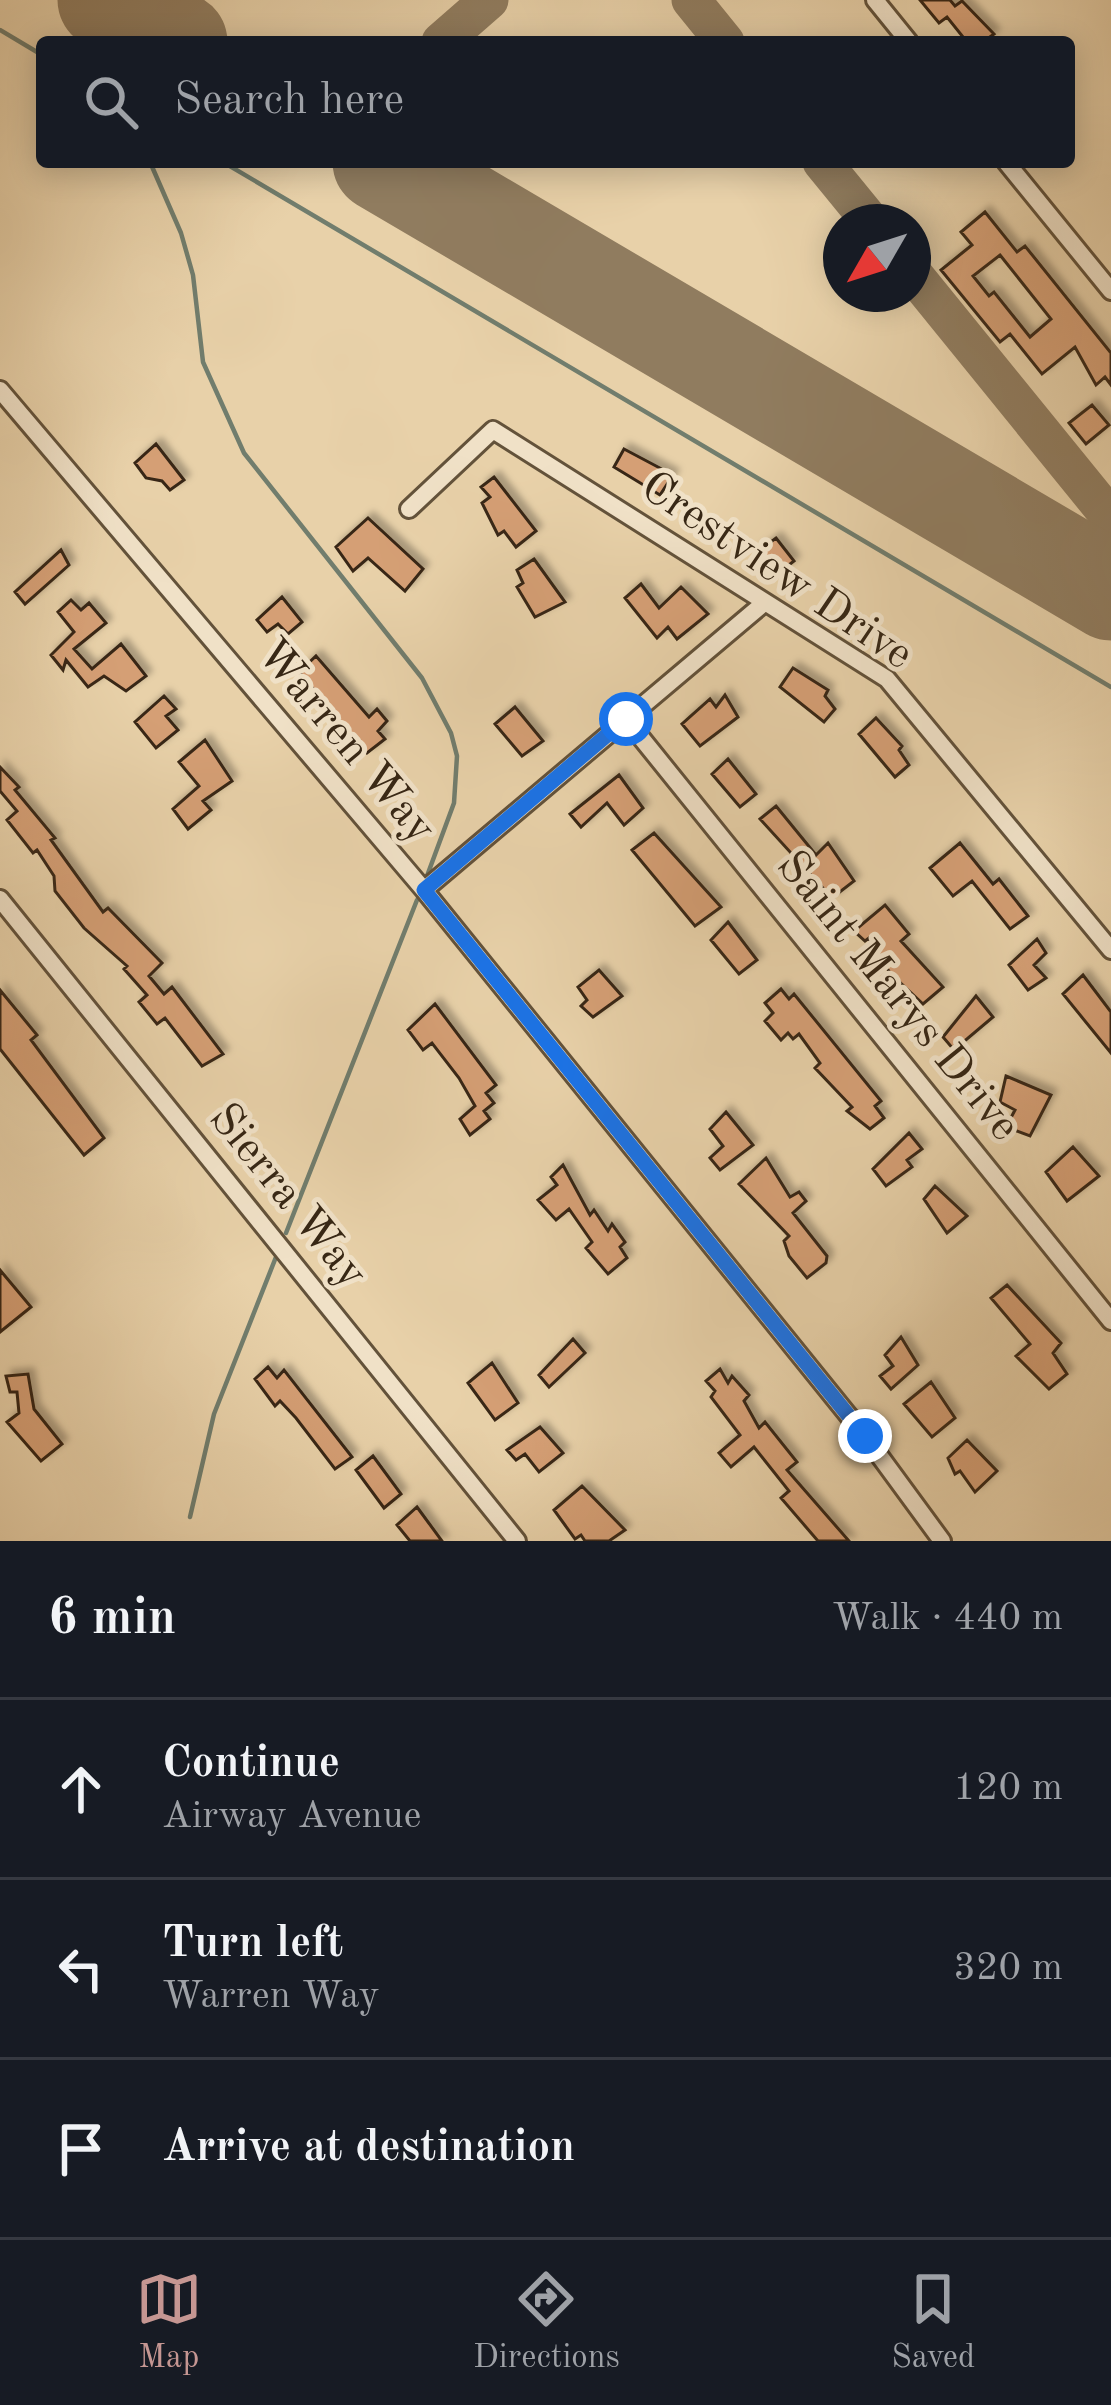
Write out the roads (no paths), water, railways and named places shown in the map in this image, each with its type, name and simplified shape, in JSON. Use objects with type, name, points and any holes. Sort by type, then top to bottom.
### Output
[{"type":"street","points":[[874,0],[904,36]]},
{"type":"street","points":[[1011,168],[1111,291]]},
{"type":"street","name":"Warren Way","points":[[0,389],[424,890],[865,1436],[942,1541]]},
{"type":"street","name":"Crestview Drive","points":[[409,509],[493,430],[887,679],[1111,950]]},
{"type":"street","points":[[424,890],[764,602]]},
{"type":"street","name":"Saint Marys Drive","points":[[626,719],[1111,1321]]},
{"type":"street","name":"Sierra Way","points":[[0,899],[517,1541]]},
{"type":"waterway","points":[[0,30],[36,51]]},
{"type":"waterway","points":[[153,168],[181,233],[193,275],[203,362],[244,453],[422,678],[451,733],[457,756],[454,803],[427,876]]},
{"type":"waterway","points":[[233,168],[1111,687]]},
{"type":"waterway","points":[[286,1233],[417,900]]},
{"type":"waterway","points":[[190,1517],[214,1414],[276,1257]]}]
